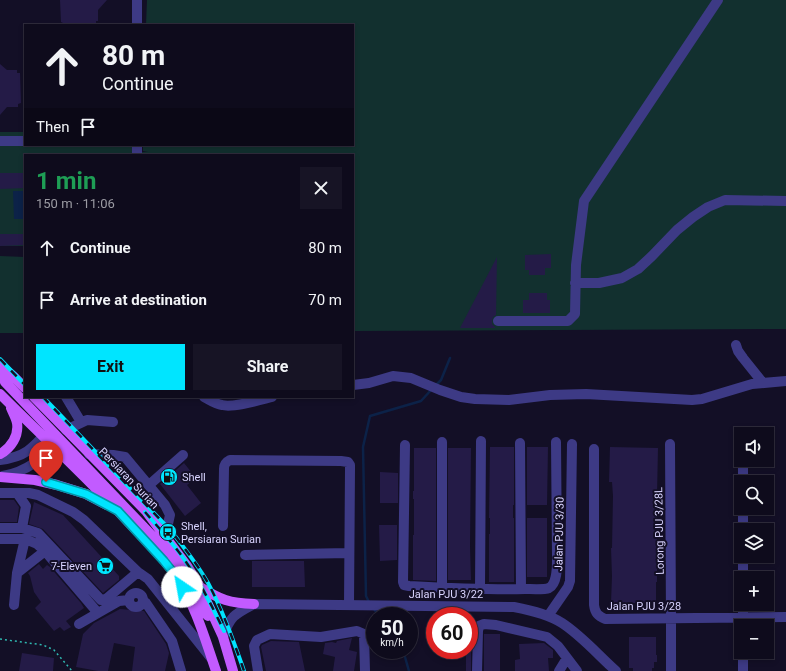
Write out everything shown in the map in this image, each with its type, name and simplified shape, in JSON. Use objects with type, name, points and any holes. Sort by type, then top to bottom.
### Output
[{"type":"main road","points":[[0,365],[24,387]]},
{"type":"main road","points":[[0,370],[5,382],[158,542],[181,571],[206,614],[218,627]]},
{"type":"main road","name":"Persiaran Surian","points":[[0,394],[43,437],[59,438],[89,454],[146,511],[200,587],[223,637],[233,671]]},
{"type":"main road","name":"Persiaran Surian","points":[[35,398],[59,438],[118,511],[176,576],[188,598],[203,632],[214,666]]},
{"type":"main road","points":[[0,454],[11,444],[16,435],[17,423],[9,403]]},
{"type":"main road","points":[[0,477],[35,480],[57,485],[86,494],[118,511]]},
{"type":"main road","points":[[200,587],[227,601],[254,604]]},
{"type":"street","points":[[137,0],[137,24]]},
{"type":"street","points":[[498,321],[568,321],[575,314],[576,265],[584,200],[718,0]]},
{"type":"street","points":[[0,141],[24,141]]},
{"type":"street","points":[[575,283],[598,283],[622,278],[638,269],[677,230],[693,217],[708,207],[725,200],[786,201]]},
{"type":"street","points":[[736,345],[738,351],[763,383]]},
{"type":"street","points":[[354,385],[369,383],[393,376],[411,378],[461,397],[492,400],[509,400],[550,395],[586,394],[692,400],[702,399],[752,384],[786,381]]},
{"type":"street","points":[[67,398],[81,421]]},
{"type":"street","points":[[206,398],[222,406],[230,406],[267,398]]},
{"type":"street","points":[[0,477],[14,474],[28,468],[41,459],[59,438],[81,421],[113,422]]},
{"type":"street","points":[[0,460],[21,455],[30,450],[50,428]]},
{"type":"street","points":[[480,590],[481,441]]},
{"type":"street","points":[[442,442],[442,588]]},
{"type":"street","points":[[405,445],[404,585],[480,590],[544,589],[549,588],[553,584],[556,572],[556,442]]},
{"type":"street","points":[[520,443],[521,589]]},
{"type":"street","name":"Jalan PJU 3/30","points":[[548,616],[568,587],[570,581],[572,444]]},
{"type":"street","name":"Lorong PJU 3/28L","points":[[670,444],[672,619],[671,671]]},
{"type":"street","name":"Jalan PJU 3/28","points":[[594,449],[595,610],[597,614],[605,619],[672,619],[734,622]]},
{"type":"street","points":[[89,454],[125,457],[166,505],[170,515],[165,537]]},
{"type":"street","points":[[149,485],[183,455]]},
{"type":"street","points":[[223,526],[224,464],[226,461],[348,462],[350,465],[349,605]]},
{"type":"street","points":[[0,493],[28,493],[38,495],[73,512],[84,520],[138,572],[148,578],[199,643],[214,666]]},
{"type":"street","points":[[17,493],[26,506],[22,528]]},
{"type":"street","points":[[557,500],[571,499]]},
{"type":"street","points":[[557,516],[571,516]]},
{"type":"street","points":[[0,528],[22,528],[38,533],[101,600],[106,599],[138,572]]},
{"type":"street","points":[[0,539],[25,539],[37,544],[45,551],[98,613]]},
{"type":"street","points":[[14,605],[18,573],[25,539]]},
{"type":"street","points":[[18,573],[45,551]]},
{"type":"street","points":[[245,555],[349,553]]},
{"type":"street","points":[[79,624],[119,601],[129,600],[135,608],[142,605],[143,601],[146,603],[172,641],[181,671]]},
{"type":"street","points":[[223,637],[227,625],[235,615],[254,604]]},
{"type":"street","name":"Jalan PJU 3/22","points":[[254,604],[514,607],[533,611],[561,622],[616,671]]},
{"type":"street","name":"Jalan PJU 3/28","points":[[769,619],[786,617]]},
{"type":"street","points":[[478,671],[478,631],[479,626],[484,624],[496,625],[547,637],[558,646],[577,671]]},
{"type":"street","points":[[258,671],[254,646],[258,640],[270,634],[321,636],[357,631],[364,634],[365,671]]},
{"type":"street","points":[[559,671],[566,658]]},
{"type":"street","points":[[743,659],[743,671]]},
{"type":"path","points":[[0,639],[43,645],[54,650],[72,671]]},
{"type":"green space","points":[[147,0],[786,0],[786,329],[354,331],[354,154],[24,154],[24,246],[0,246],[0,132],[24,132],[24,146],[142,146],[142,152],[148,152],[143,151],[143,146],[354,146],[354,24],[146,24]]},
{"type":"green space","points":[[0,256],[24,257],[24,333],[0,333]]},
{"type":"water","points":[[13,191],[24,191],[24,219],[14,219]]},
{"type":"building","points":[[60,0],[107,0],[98,10],[98,21],[96,21],[96,24],[63,24],[61,22]]},
{"type":"building","points":[[0,64],[7,70],[17,70],[17,73],[20,73],[21,103],[18,104],[18,107],[7,107],[0,115]]},
{"type":"building","points":[[0,173],[24,173],[24,188],[0,189]]},
{"type":"building","points":[[0,234],[24,234],[24,245],[0,246]]},
{"type":"building","points":[[551,254],[551,268],[545,268],[545,275],[529,275],[529,270],[525,270],[525,255]]},
{"type":"building","points":[[497,257],[496,315],[493,317],[492,321],[495,328],[460,328]]},
{"type":"building","points":[[529,293],[547,293],[547,300],[550,300],[550,313],[523,313],[523,300],[529,300]]},
{"type":"building","points":[[490,447],[514,447],[514,582],[489,582]]},
{"type":"building","points":[[527,447],[548,447],[547,505],[527,505]]},
{"type":"building","points":[[610,447],[658,448],[657,495],[655,507],[657,507],[656,603],[611,603],[613,496],[612,482],[609,482]]},
{"type":"building","points":[[414,448],[436,448],[436,581],[413,580]]},
{"type":"building","points":[[448,448],[471,448],[471,580],[448,580]]},
{"type":"building","points":[[184,463],[196,478],[187,485],[201,503],[185,516],[160,484]]},
{"type":"building","points":[[380,472],[398,473],[398,503],[380,503]]},
{"type":"building","points":[[0,500],[14,500],[19,507],[17,522],[0,522]]},
{"type":"building","points":[[34,502],[63,515],[119,576],[119,580],[103,593],[43,529],[29,524]]},
{"type":"building","points":[[527,518],[547,518],[547,577],[527,577]]},
{"type":"building","points":[[379,525],[397,525],[397,560],[380,561]]},
{"type":"building","points":[[252,561],[304,561],[305,587],[252,587]]},
{"type":"building","points":[[39,564],[43,569],[47,565],[50,567],[84,608],[66,621],[71,627],[64,631],[60,627],[54,631],[35,608],[41,602],[34,592],[28,573]]},
{"type":"building","points":[[120,609],[144,611],[166,644],[169,653],[165,671],[132,671],[135,647],[114,643],[108,671],[98,671],[76,667],[83,634],[94,623]]},
{"type":"building","points":[[484,634],[500,634],[500,671],[484,671]]},
{"type":"building","points":[[629,637],[656,637],[657,662],[654,662],[654,668],[652,668],[652,671],[633,671],[633,668],[629,668]]},
{"type":"building","points":[[352,638],[349,650],[357,652],[354,671],[333,671],[335,657],[323,654],[325,643],[336,643],[337,641]]},
{"type":"building","points":[[271,641],[299,642],[305,671],[266,671],[261,647],[262,645]]},
{"type":"building","points":[[544,643],[553,650],[553,658],[548,658],[549,671],[515,671],[515,660],[520,659],[519,644]]},
{"type":"building","points":[[22,653],[54,658],[53,671],[19,671]]},
{"type":"building","points":[[466,659],[471,659],[471,671],[466,671]]},
{"type":"waterway","points":[[435,386],[441,380],[450,358]]},
{"type":"waterway","points":[[369,602],[366,596],[363,447],[370,416],[421,401],[432,389]]},
{"type":"waterway","points":[[406,659],[409,671]]},
{"type":"railway","points":[[0,359],[24,384]]},
{"type":"railway","points":[[44,398],[172,532],[191,557],[204,576],[218,603],[244,671]]},
{"type":"railway","points":[[145,512],[175,547],[190,568],[206,594],[224,631]]},
{"type":"place","name":"Shell","points":[[169,477]]},
{"type":"place","name":"Shell, Persiaran Surian","points":[[168,532]]},
{"type":"place","name":"7-Eleven","points":[[105,566]]},
{"type":"route","points":[[46,482],[86,494],[118,511],[164,561],[176,576],[182,587]]}]
